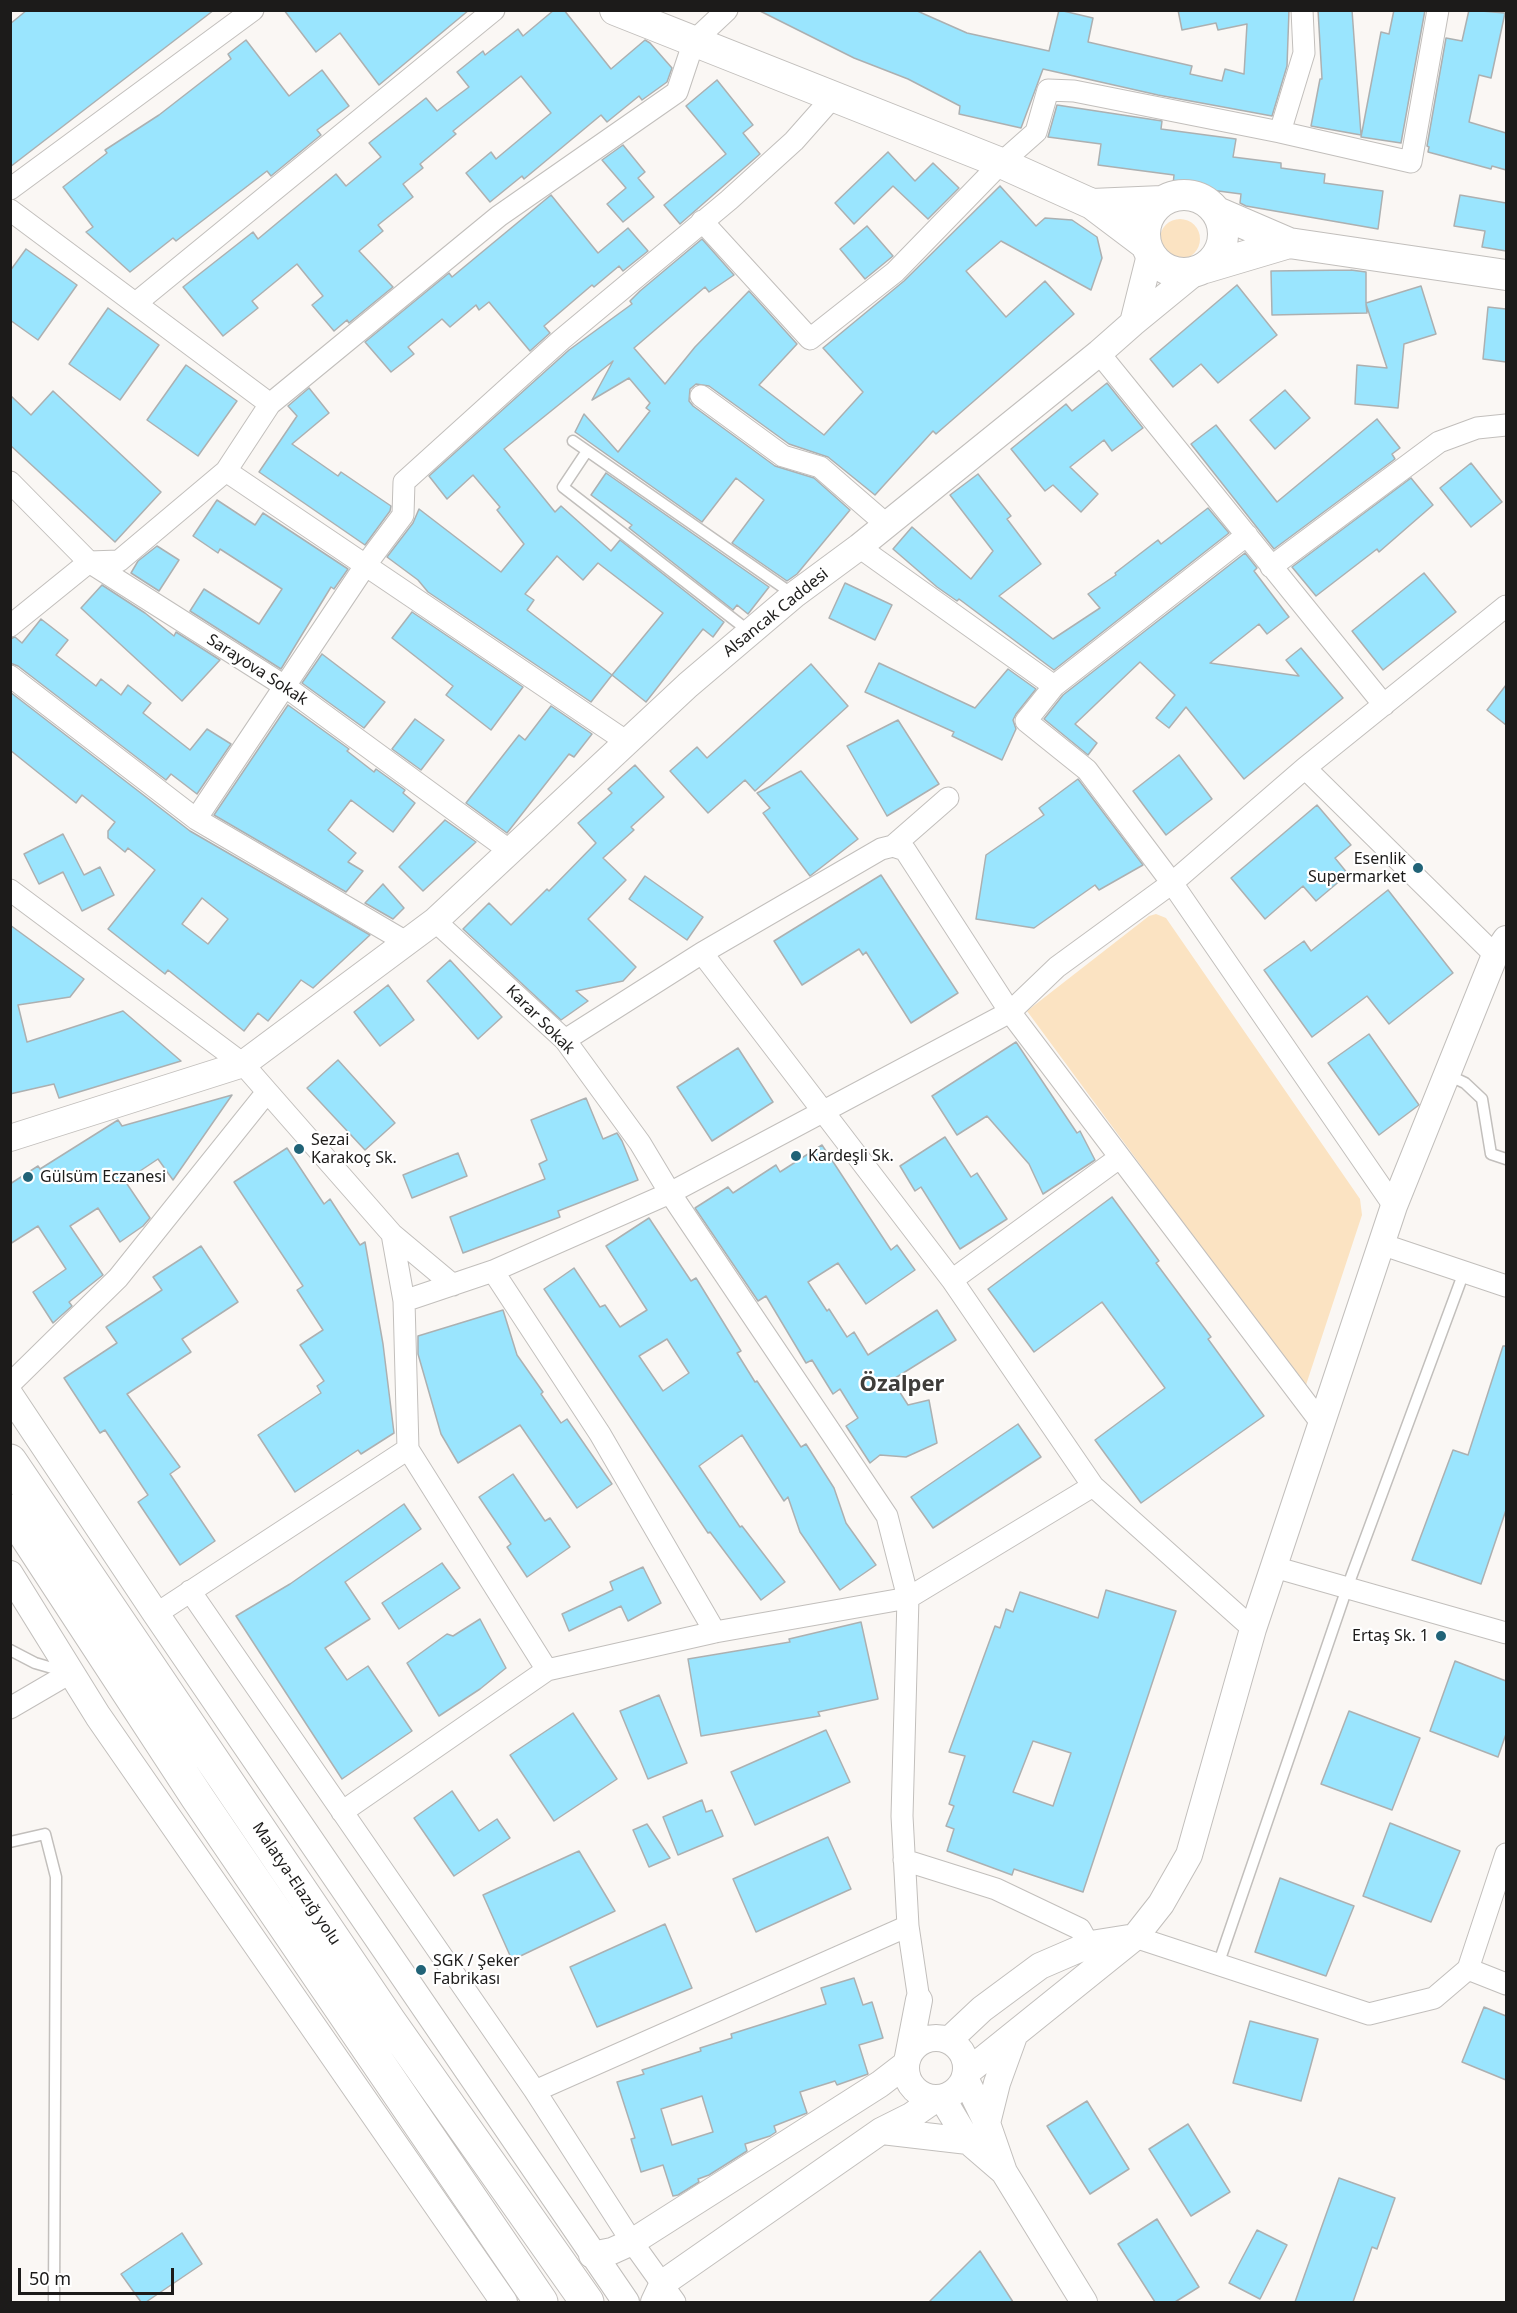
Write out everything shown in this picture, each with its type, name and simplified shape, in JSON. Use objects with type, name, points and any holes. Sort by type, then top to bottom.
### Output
[{"type":"highway","name":"Malatya-Elazığ yolu","points":[[10,1461],[389,2022],[587,2302]]},
{"type":"highway","name":"Malatya-Elazığ yolu","points":[[10,1511],[197,1797],[541,2302]]},
{"type":"main road","points":[[615,10],[1000,163],[1092,204],[1148,250],[1158,265],[1169,271],[1200,271],[1289,243]]},
{"type":"main road","points":[[1092,204],[1162,201],[1179,195],[1197,197],[1217,212],[1289,243],[1506,275]]},
{"type":"main road","points":[[1148,250],[1147,220],[1162,201]]},
{"type":"main road","points":[[1200,271],[1221,249],[1223,230],[1217,212]]},
{"type":"street","points":[[10,189],[253,10]]},
{"type":"street","points":[[136,303],[494,10]]},
{"type":"street","points":[[10,626],[89,562],[118,561],[226,471],[270,404],[499,216],[677,92],[694,41],[727,10]]},
{"type":"street","points":[[1280,132],[1304,53],[1302,10]]},
{"type":"street","points":[[702,222],[810,339],[895,272],[1000,163],[1036,132],[1048,90],[1074,91],[1280,132],[1410,162],[1438,10]]},
{"type":"street","points":[[196,819],[403,514],[404,482],[561,340],[702,222],[794,141],[833,97]]},
{"type":"street","points":[[10,210],[270,404]]},
{"type":"street","points":[[1133,323],[1148,250]]},
{"type":"street","name":"Alsancak Caddesi","points":[[10,1138],[243,1064],[435,921],[627,742],[750,632],[794,595],[887,525],[1100,353],[1133,323],[1200,271]]},
{"type":"street","points":[[1100,353],[1384,705]]},
{"type":"street","points":[[701,396],[783,456],[820,467],[887,525]]},
{"type":"street","points":[[1271,567],[1439,442],[1477,428],[1506,426]]},
{"type":"street","points":[[226,471],[367,564],[627,742]]},
{"type":"street","name":"Sarayova Sokak","points":[[10,482],[89,562],[286,687],[510,851]]},
{"type":"street","points":[[1247,536],[1054,686],[1026,722],[1087,770],[1172,883],[1394,1206]]},
{"type":"street","points":[[859,547],[1054,686]]},
{"type":"street","points":[[404,1301],[493,1271],[670,1193],[1010,1012],[1057,967],[1172,883],[1305,768],[1506,606]]},
{"type":"street","points":[[10,676],[196,819],[406,942]]},
{"type":"street","points":[[190,1591],[535,2091],[664,2296],[881,2131],[958,2090],[965,2075],[1135,1937],[1161,1904],[1189,1855],[1253,1629],[1394,1206],[1501,947],[1305,768]]},
{"type":"street","points":[[565,1040],[702,953],[881,849],[893,846],[948,798]]},
{"type":"street","points":[[893,846],[905,850],[1010,1012],[1322,1424]]},
{"type":"street","points":[[10,890],[243,1064],[392,1234],[453,1285]]},
{"type":"street","name":"Karar Sokak","points":[[435,921],[565,1040],[640,1143],[670,1193],[887,1516],[908,1598],[902,1816],[908,1926],[918,2000]]},
{"type":"street","points":[[702,953],[952,1280],[1093,1486],[1253,1629]]},
{"type":"street","points":[[10,1384],[118,1278],[267,1092]]},
{"type":"street","points":[[952,1280],[1119,1158]]},
{"type":"street","points":[[392,1234],[404,1301],[408,1449],[547,1670]]},
{"type":"street","points":[[1381,1245],[1506,1286]]},
{"type":"street","points":[[493,1271],[600,1434],[715,1632]]},
{"type":"street","points":[[10,1395],[156,1614],[626,2302]]},
{"type":"street","points":[[156,1614],[408,1449]]},
{"type":"street","points":[[342,1812],[547,1670],[715,1632],[908,1598],[1093,1486]]},
{"type":"street","points":[[1274,1567],[1506,1633]]},
{"type":"street","points":[[10,1574],[70,1673],[504,2302]]},
{"type":"street","points":[[10,1708],[70,1673]]},
{"type":"street","points":[[592,2255],[612,2251],[632,2242],[880,2084],[907,2061],[920,2042],[929,2038],[947,2040],[982,2009],[1040,1966],[1089,1945],[1135,1937],[1369,2013],[1434,1998],[1468,1969],[1506,1854]]},
{"type":"street","points":[[904,1860],[996,1889],[1080,1929],[1089,1945]]},
{"type":"street","points":[[535,2091],[908,1926]]},
{"type":"street","points":[[1468,1969],[1506,1984]]},
{"type":"street","points":[[918,2000],[947,2040],[962,2052],[965,2075],[987,2123],[1004,2172],[1084,2302]]},
{"type":"street","points":[[918,2000],[907,2061],[907,2078],[920,2094],[940,2098],[968,2141],[1004,2172]]},
{"type":"street","points":[[987,2123],[997,2083],[1014,2036]]},
{"type":"street","points":[[881,2131],[968,2141]]},
{"type":"lane","points":[[573,441],[794,595]]},
{"type":"lane","points":[[587,451],[563,487],[750,632]]},
{"type":"lane","points":[[1447,1075],[1465,1083],[1482,1099],[1491,1154],[1506,1159]]},
{"type":"lane","points":[[1218,1965],[1347,1588],[1464,1272]]},
{"type":"lane","points":[[10,1650],[35,1663],[70,1673]]},
{"type":"lane","points":[[10,1842],[45,1834],[56,1877],[54,2302]]},
{"type":"shaded area","points":[[1180,219],[1194,225],[1200,239],[1194,253],[1180,259],[1166,253],[1160,239],[1166,225]]},
{"type":"shaded area","points":[[1156,914],[1166,918],[1360,1199],[1362,1215],[1305,1388],[1027,1011],[1149,916]]},
{"type":"building","points":[[27,10],[214,10],[10,167],[10,24]]},
{"type":"building","points":[[284,10],[469,10],[379,85],[340,33],[316,52]]},
{"type":"building","points":[[554,10],[564,10],[611,69],[645,40],[650,43],[672,68],[667,82],[642,100],[639,96],[607,122],[601,115],[524,179],[522,176],[490,202],[466,173],[491,152],[496,159],[551,113],[521,76],[453,131],[456,134],[420,164],[423,168],[403,184],[413,197],[378,225],[383,231],[359,251],[393,287],[349,323],[347,320],[334,331],[312,305],[323,296],[297,264],[252,301],[258,308],[223,336],[183,287],[253,232],[258,239],[336,174],[346,186],[381,157],[369,143],[426,98],[437,111],[469,87],[457,72],[483,51],[485,55],[518,29],[523,36]]},
{"type":"building","points":[[758,10],[915,10],[967,33],[1049,51],[1059,10],[1093,18],[1088,42],[1192,66],[1190,74],[1222,81],[1225,69],[1244,74],[1247,24],[1218,30],[1216,23],[1182,30],[1178,10],[1289,10],[1287,66],[1272,116],[1158,95],[1043,69],[1021,128],[959,114],[960,106],[908,79],[854,58]]},
{"type":"building","points":[[1318,10],[1352,10],[1361,135],[1311,126],[1320,79],[1322,79]]},
{"type":"building","points":[[1394,10],[1425,10],[1401,143],[1361,137],[1381,32],[1389,34]]},
{"type":"building","points":[[1469,10],[1505,13],[1491,78],[1479,75],[1469,122],[1506,133],[1506,170],[1492,166],[1491,169],[1428,152],[1429,147],[1427,146],[1446,38],[1462,41]]},
{"type":"building","points":[[246,40],[289,96],[322,70],[349,106],[317,130],[321,135],[271,176],[267,171],[176,241],[173,238],[130,272],[86,232],[93,227],[63,187],[107,153],[105,150],[159,115],[231,59],[228,54]]},
{"type":"building","points":[[717,80],[753,125],[743,133],[760,154],[680,224],[664,205],[726,154],[686,106]]},
{"type":"building","points":[[1057,105],[1162,121],[1161,129],[1236,139],[1233,157],[1281,163],[1281,168],[1325,174],[1324,183],[1383,191],[1378,229],[1246,206],[1240,203],[1241,194],[1173,185],[1174,175],[1098,165],[1101,144],[1048,137]]},
{"type":"building","points":[[623,145],[645,172],[638,178],[654,197],[623,222],[607,204],[626,188],[602,160]]},
{"type":"building","points":[[888,152],[915,181],[933,163],[959,188],[928,219],[893,186],[854,224],[835,203]]},
{"type":"building","points":[[1000,186],[1036,226],[1045,218],[1072,220],[1097,237],[1102,258],[1091,290],[1001,241],[966,271],[1006,317],[1045,281],[1074,314],[936,434],[933,431],[875,495],[828,457],[789,444],[709,386],[696,384],[690,389],[689,401],[693,406],[775,466],[814,478],[850,510],[797,574],[787,581],[732,543],[764,500],[736,478],[702,522],[575,432],[584,414],[618,452],[650,411],[646,408],[650,403],[629,378],[592,400],[613,361],[504,449],[555,512],[561,506],[611,551],[620,540],[724,622],[713,637],[703,629],[646,702],[612,675],[591,702],[428,592],[418,580],[387,557],[413,523],[419,509],[501,572],[524,544],[497,510],[500,507],[473,475],[447,499],[429,476],[569,350],[632,304],[630,301],[640,291],[702,239],[734,275],[709,292],[705,287],[634,348],[665,384],[695,347],[749,291],[797,344],[759,385],[824,435],[863,392],[823,348],[904,281]],"holes":[[[557,556],[583,580],[598,563],[663,613],[612,675],[527,610],[534,600],[525,594]]]},
{"type":"building","points":[[551,195],[598,253],[628,228],[648,251],[623,271],[619,266],[594,287],[592,285],[544,326],[550,333],[530,351],[489,302],[479,310],[476,305],[450,327],[442,319],[408,347],[414,354],[391,372],[365,342],[449,273],[452,277]]},
{"type":"building","points":[[1460,195],[1506,203],[1506,251],[1482,247],[1485,231],[1454,226]]},
{"type":"building","points":[[867,226],[893,256],[865,279],[840,249]]},
{"type":"building","points":[[26,249],[77,285],[38,340],[10,320],[10,271]]},
{"type":"building","points":[[1351,270],[1366,272],[1366,303],[1421,286],[1436,334],[1404,344],[1398,408],[1355,404],[1357,365],[1387,368],[1366,304],[1367,313],[1272,315],[1271,271]]},
{"type":"building","points":[[1237,285],[1277,335],[1218,383],[1201,364],[1173,387],[1150,359]]},
{"type":"building","points":[[1488,307],[1506,309],[1506,362],[1483,359]]},
{"type":"building","points":[[108,308],[159,345],[120,400],[69,364]]},
{"type":"building","points":[[186,365],[237,401],[198,456],[147,420]]},
{"type":"building","points":[[1107,383],[1143,428],[1112,451],[1104,440],[1070,467],[1098,494],[1081,512],[1053,485],[1045,491],[1011,449],[1066,404],[1072,411]]},
{"type":"building","points":[[309,388],[329,413],[292,444],[338,476],[341,472],[391,506],[390,511],[365,545],[259,472],[297,416],[288,406]]},
{"type":"building","points":[[1285,390],[1310,418],[1275,449],[1250,420]]},
{"type":"building","points":[[53,391],[161,492],[115,542],[10,445],[10,395],[31,415]]},
{"type":"building","points":[[1377,419],[1400,448],[1392,454],[1395,459],[1274,549],[1191,444],[1216,425],[1277,502]]},
{"type":"building","points":[[1471,463],[1502,502],[1471,527],[1440,488]]},
{"type":"building","points":[[606,473],[769,587],[748,614],[737,605],[733,610],[629,528],[632,525],[591,495]]},
{"type":"building","points":[[978,474],[1011,516],[1007,519],[1041,564],[999,596],[1053,639],[1100,608],[1088,594],[1116,575],[1115,573],[1158,540],[1161,544],[1208,508],[1229,533],[1054,670],[959,599],[957,601],[937,587],[893,549],[912,527],[971,579],[993,551],[950,495]]},
{"type":"building","points":[[1411,478],[1433,505],[1379,552],[1377,549],[1316,596],[1292,567]]},
{"type":"building","points":[[217,500],[255,525],[263,513],[348,569],[334,589],[331,587],[281,669],[190,611],[204,589],[259,624],[282,589],[220,549],[218,553],[193,536]]},
{"type":"building","points":[[157,546],[179,560],[159,591],[131,573],[138,561]]},
{"type":"building","points":[[1245,553],[1257,568],[1254,571],[1289,617],[1267,634],[1259,624],[1210,663],[1299,676],[1286,660],[1301,648],[1343,698],[1244,779],[1186,707],[1169,728],[1156,718],[1175,695],[1140,662],[1075,724],[1097,743],[1088,755],[1044,719],[1063,695]]},
{"type":"building","points":[[1424,573],[1456,612],[1383,670],[1352,631]]},
{"type":"building","points":[[845,583],[892,605],[875,640],[829,618]]},
{"type":"building","points":[[102,585],[145,613],[174,636],[176,632],[220,660],[182,701],[81,608]]},
{"type":"building","points":[[412,612],[523,687],[491,730],[446,695],[453,686],[392,638]]},
{"type":"building","points":[[41,619],[68,640],[56,655],[96,686],[101,679],[121,695],[128,685],[151,703],[143,713],[190,750],[207,729],[231,744],[197,794],[171,774],[166,780],[18,666],[10,663],[10,639],[15,637],[22,643]]},
{"type":"building","points":[[322,654],[385,702],[364,728],[302,683]]},
{"type":"building","points":[[879,663],[975,708],[1008,669],[1036,689],[1013,720],[1016,729],[1002,760],[952,736],[954,732],[865,692]]},
{"type":"building","points":[[811,664],[848,706],[755,791],[745,780],[708,813],[670,771],[697,747],[707,758]]},
{"type":"building","points":[[1506,685],[1506,725],[1487,710]]},
{"type":"building","points":[[10,692],[190,831],[370,935],[313,988],[301,980],[268,1021],[258,1013],[244,1031],[168,970],[165,974],[108,929],[155,870],[128,848],[125,852],[108,838],[108,831],[115,822],[82,795],[76,803],[10,750]],"holes":[[[202,898],[228,919],[208,944],[182,924]]]},
{"type":"building","points":[[288,705],[349,749],[347,751],[374,772],[376,769],[405,790],[403,793],[415,803],[393,832],[351,800],[328,830],[356,853],[348,862],[363,871],[346,892],[214,815]]},
{"type":"building","points":[[551,706],[592,734],[574,757],[569,754],[507,833],[466,803],[519,735],[525,740]]},
{"type":"building","points":[[415,719],[444,740],[421,770],[392,749]]},
{"type":"building","points":[[898,720],[939,784],[887,816],[847,746]]},
{"type":"building","points":[[1179,755],[1212,799],[1166,835],[1133,791]]},
{"type":"building","points":[[635,765],[664,797],[631,827],[634,830],[603,858],[626,880],[588,919],[636,967],[623,981],[576,991],[588,1001],[561,1020],[463,929],[489,903],[511,925],[547,889],[549,891],[596,843],[578,823],[612,793],[608,789]]},
{"type":"building","points":[[801,771],[858,839],[810,876],[763,813],[770,808],[757,793]]},
{"type":"building","points":[[1078,779],[1143,865],[1099,890],[1095,885],[1034,928],[976,919],[986,855],[1044,815],[1039,808]]},
{"type":"building","points":[[1317,805],[1351,845],[1335,858],[1348,874],[1316,901],[1303,886],[1265,919],[1231,878]]},
{"type":"building","points":[[445,820],[476,842],[423,891],[399,867]]},
{"type":"building","points":[[63,834],[84,875],[100,867],[114,895],[82,911],[63,872],[39,884],[24,854]]},
{"type":"building","points":[[881,875],[958,993],[911,1023],[866,952],[863,955],[859,949],[802,985],[774,941]]},
{"type":"building","points":[[645,876],[703,917],[687,940],[629,899]]},
{"type":"building","points":[[383,884],[404,908],[393,919],[365,903]]},
{"type":"building","points":[[1388,890],[1453,973],[1389,1024],[1367,996],[1312,1037],[1264,970],[1304,941],[1311,951]]},
{"type":"building","points":[[10,925],[84,979],[70,997],[18,1005],[27,1042],[123,1011],[181,1061],[59,1098],[54,1084],[10,1094]]},
{"type":"building","points":[[450,960],[502,1017],[478,1039],[427,981]]},
{"type":"building","points":[[388,985],[414,1020],[380,1046],[354,1012]]},
{"type":"building","points":[[1369,1034],[1419,1105],[1379,1135],[1328,1063]]},
{"type":"building","points":[[1016,1042],[1077,1133],[1080,1131],[1095,1160],[1043,1194],[1029,1164],[987,1116],[957,1135],[932,1096]]},
{"type":"building","points":[[738,1048],[773,1102],[712,1141],[677,1087]]},
{"type":"building","points":[[338,1060],[395,1123],[365,1150],[307,1088]]},
{"type":"building","points":[[232,1095],[173,1180],[158,1159],[125,1181],[150,1218],[143,1226],[120,1242],[98,1208],[70,1226],[103,1275],[69,1302],[72,1306],[53,1323],[33,1292],[66,1269],[38,1226],[10,1244],[10,1184],[38,1166],[40,1169],[118,1120],[122,1126]]},
{"type":"building","points":[[586,1098],[603,1139],[617,1133],[638,1180],[558,1211],[560,1217],[463,1253],[450,1217],[545,1179],[539,1164],[547,1160],[531,1120]]},
{"type":"building","points":[[945,1137],[971,1177],[977,1173],[1007,1219],[960,1249],[921,1187],[915,1191],[900,1166]]},
{"type":"building","points":[[822,1145],[891,1250],[897,1245],[915,1270],[866,1304],[838,1263],[808,1282],[827,1311],[829,1309],[847,1337],[854,1332],[868,1355],[937,1310],[956,1340],[892,1380],[908,1405],[929,1400],[937,1443],[906,1457],[880,1455],[870,1463],[846,1426],[858,1418],[840,1389],[833,1394],[812,1360],[806,1363],[766,1296],[758,1301],[695,1208],[728,1187],[733,1193],[776,1165],[780,1172]]},
{"type":"building","points":[[287,1148],[324,1204],[330,1199],[360,1245],[365,1242],[383,1344],[394,1433],[361,1454],[358,1450],[295,1492],[258,1435],[321,1393],[317,1386],[324,1381],[300,1345],[323,1330],[297,1290],[303,1286],[234,1182]]},
{"type":"building","points":[[458,1153],[467,1176],[412,1198],[403,1175]]},
{"type":"building","points":[[1112,1197],[1159,1261],[1156,1263],[1211,1337],[1208,1339],[1264,1416],[1141,1503],[1095,1440],[1165,1388],[1102,1302],[1034,1352],[988,1289]]},
{"type":"building","points":[[649,1218],[691,1281],[696,1278],[741,1351],[737,1353],[755,1382],[757,1381],[801,1447],[806,1444],[834,1488],[846,1523],[876,1565],[840,1590],[800,1532],[788,1497],[784,1501],[742,1435],[699,1466],[740,1527],[742,1526],[785,1582],[761,1600],[710,1532],[708,1533],[544,1289],[574,1268],[600,1307],[605,1305],[620,1327],[647,1310],[606,1246]],"holes":[[[667,1339],[689,1373],[663,1391],[639,1356]]]},
{"type":"building","points":[[201,1246],[238,1302],[182,1339],[191,1352],[127,1394],[180,1467],[170,1474],[215,1541],[180,1565],[138,1502],[148,1495],[105,1430],[100,1433],[64,1378],[117,1343],[106,1327],[162,1290],[153,1277]]},
{"type":"building","points":[[503,1310],[517,1355],[543,1392],[541,1394],[561,1423],[567,1419],[612,1484],[577,1508],[520,1425],[458,1463],[441,1434],[418,1354],[418,1336]]},
{"type":"building","points":[[1503,1346],[1506,1346],[1506,1510],[1481,1584],[1412,1560],[1453,1450],[1468,1455]]},
{"type":"building","points":[[1018,1424],[1041,1457],[933,1528],[911,1497]]},
{"type":"building","points":[[513,1474],[545,1521],[550,1518],[570,1547],[527,1577],[507,1547],[511,1544],[479,1497]]},
{"type":"building","points":[[404,1504],[421,1529],[345,1582],[370,1619],[325,1648],[347,1680],[368,1666],[412,1731],[342,1779],[236,1616],[290,1584]]},
{"type":"building","points":[[442,1563],[460,1588],[399,1629],[382,1603]]},
{"type":"building","points":[[643,1567],[661,1603],[628,1621],[621,1606],[569,1631],[562,1614],[613,1590],[610,1582]]},
{"type":"building","points":[[1106,1590],[1176,1611],[1083,1892],[1014,1869],[1012,1875],[947,1851],[954,1829],[946,1826],[954,1806],[949,1804],[965,1756],[949,1752],[995,1626],[1000,1628],[1006,1609],[1013,1612],[1020,1592],[1098,1618]],"holes":[[[1033,1741],[1071,1753],[1053,1806],[1013,1792]]]},
{"type":"building","points":[[480,1619],[506,1668],[480,1689],[439,1716],[407,1663],[447,1634],[453,1636]]},
{"type":"building","points":[[861,1622],[878,1699],[818,1712],[820,1716],[701,1736],[688,1659],[790,1642],[789,1639]]},
{"type":"building","points":[[1455,1661],[1506,1681],[1506,1734],[1498,1757],[1430,1731]]},
{"type":"building","points":[[659,1695],[687,1763],[648,1779],[620,1711]]},
{"type":"building","points":[[1349,1711],[1420,1738],[1392,1810],[1321,1784]]},
{"type":"building","points":[[573,1713],[617,1779],[554,1821],[510,1755]]},
{"type":"building","points":[[826,1730],[850,1782],[755,1825],[731,1772]]},
{"type":"building","points":[[452,1791],[479,1831],[497,1819],[510,1838],[454,1876],[414,1818]]},
{"type":"building","points":[[702,1800],[706,1812],[712,1810],[723,1836],[678,1855],[663,1817]]},
{"type":"building","points":[[1390,1823],[1460,1851],[1431,1922],[1363,1896]]},
{"type":"building","points":[[647,1824],[670,1858],[649,1867],[633,1830]]},
{"type":"building","points":[[828,1837],[851,1889],[756,1932],[733,1879]]},
{"type":"building","points":[[579,1851],[615,1911],[512,1960],[483,1895]]},
{"type":"building","points":[[1280,1878],[1354,1906],[1326,1976],[1255,1952]]},
{"type":"building","points":[[665,1924],[692,1988],[597,2027],[570,1967]]},
{"type":"building","points":[[854,1978],[863,2005],[872,2002],[883,2038],[859,2045],[868,2074],[837,2085],[835,2081],[800,2092],[807,2113],[774,2126],[776,2132],[770,2136],[745,2144],[747,2151],[709,2175],[698,2179],[699,2182],[678,2195],[673,2196],[663,2165],[641,2172],[631,2139],[635,2138],[617,2082],[644,2074],[642,2070],[701,2051],[700,2048],[732,2038],[731,2034],[826,2004],[821,1988]],"holes":[[[702,2096],[713,2132],[672,2145],[661,2109]]]},
{"type":"building","points":[[1484,2007],[1506,2016],[1506,2080],[1462,2062]]},
{"type":"building","points":[[1250,2021],[1318,2039],[1301,2101],[1233,2083]]},
{"type":"building","points":[[1087,2101],[1129,2169],[1090,2194],[1047,2126]]},
{"type":"building","points":[[1188,2124],[1230,2192],[1191,2216],[1149,2149]]},
{"type":"building","points":[[1339,2178],[1395,2198],[1377,2249],[1372,2247],[1353,2302],[1295,2302]]},
{"type":"building","points":[[1157,2219],[1199,2287],[1175,2302],[1155,2302],[1118,2244]]},
{"type":"building","points":[[1257,2230],[1287,2245],[1260,2299],[1229,2283]]},
{"type":"building","points":[[182,2233],[202,2264],[146,2302],[141,2302],[121,2274]]},
{"type":"building","points":[[980,2251],[1013,2302],[929,2302]]},
{"type":"place","name":"Esenlik Supermarket","points":[[1418,868]]},
{"type":"place","name":"Sezai Karakoç Sk.","points":[[299,1149]]},
{"type":"place","name":"Kardeşli Sk.","points":[[796,1156]]},
{"type":"place","name":"Gülsüm Eczanesi","points":[[28,1177]]},
{"type":"place","name":"Ertaş Sk. 1","points":[[1441,1636]]},
{"type":"place","name":"SGK / Şeker Fabrikası","points":[[421,1970]]},
{"type":"district","name":"Özalper","points":[[902,1385]]}]
